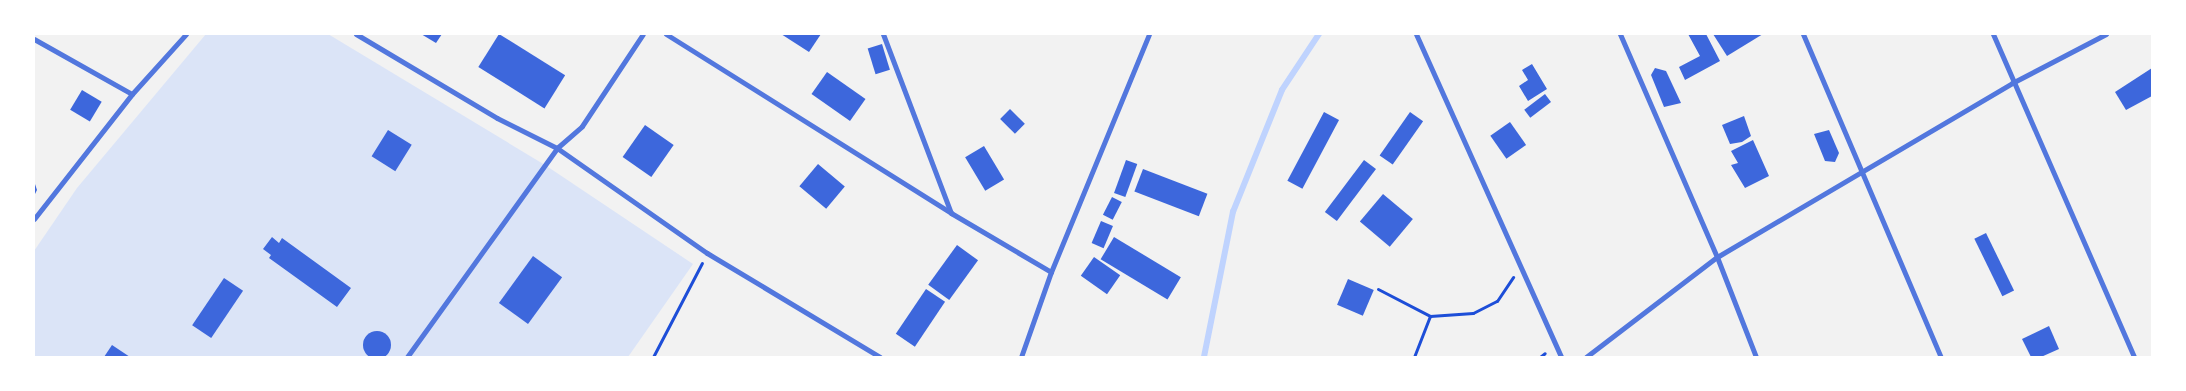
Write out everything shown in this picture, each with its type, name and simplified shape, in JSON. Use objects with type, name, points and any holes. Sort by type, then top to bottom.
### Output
[{"type":"street","points":[[34,219],[132,94],[186,34]]},
{"type":"street","points":[[356,34],[497,118],[556,148],[707,253],[880,357]]},
{"type":"street","points":[[407,357],[556,148],[582,126],[643,34]]},
{"type":"street","points":[[666,34],[950,213],[1051,272]]},
{"type":"street","points":[[883,34],[950,213]]},
{"type":"street","points":[[1021,357],[1051,272],[1149,34]]},
{"type":"street","points":[[1416,34],[1561,357]]},
{"type":"street","points":[[1620,34],[1718,258],[1756,357]]},
{"type":"street","points":[[1803,34],[1941,357]]},
{"type":"street","points":[[1993,34],[2012,83],[2134,357]]},
{"type":"street","points":[[1586,357],[1718,258],[1864,173],[2012,83],[2106,34]]},
{"type":"street","points":[[34,39],[132,94]]},
{"type":"path","points":[[653,357],[707,253]]},
{"type":"path","points":[[1378,289],[1430,316],[1473,313],[1497,301],[1519,264]]},
{"type":"path","points":[[1414,357],[1430,316]]},
{"type":"path","points":[[1540,357],[1545,353]]},
{"type":"shaded area","points":[[206,34],[328,34],[545,165],[693,264],[628,357],[34,357],[34,251],[77,188]]},
{"type":"building","points":[[421,34],[442,34],[436,43]]},
{"type":"building","points":[[499,34],[565,75],[544,108],[478,67]]},
{"type":"building","points":[[781,34],[821,34],[809,52]]},
{"type":"building","points":[[1688,34],[1706,34],[1720,61],[1685,80],[1679,67],[1700,56]]},
{"type":"building","points":[[1713,34],[1763,34],[1727,56]]},
{"type":"building","points":[[882,44],[890,70],[876,74],[868,48]]},
{"type":"building","points":[[1532,64],[1547,89],[1528,101],[1519,86],[1528,80],[1522,70]]},
{"type":"building","points":[[1655,68],[1666,71],[1681,103],[1664,107],[1651,75]]},
{"type":"building","points":[[2152,68],[2152,96],[2126,110],[2115,92]]},
{"type":"building","points":[[827,72],[866,99],[850,121],[812,94]]},
{"type":"building","points":[[82,90],[102,102],[90,122],[70,110]]},
{"type":"building","points":[[1545,94],[1551,102],[1530,118],[1524,110]]},
{"type":"building","points":[[1010,109],[1025,124],[1015,134],[1000,119]]},
{"type":"building","points":[[1324,112],[1339,120],[1302,189],[1287,181]]},
{"type":"building","points":[[1410,112],[1423,121],[1393,165],[1380,155]]},
{"type":"building","points":[[1744,116],[1751,136],[1742,142],[1730,144],[1722,125]]},
{"type":"building","points":[[1510,122],[1526,145],[1506,159],[1490,136]]},
{"type":"building","points":[[645,125],[674,145],[651,177],[623,157]]},
{"type":"building","points":[[388,130],[412,145],[395,171],[372,156]]},
{"type":"building","points":[[1829,130],[1839,153],[1835,162],[1825,161],[1814,134]]},
{"type":"building","points":[[1753,140],[1769,176],[1745,188],[1731,165],[1738,163],[1731,151]]},
{"type":"building","points":[[984,146],[1004,179],[985,191],[965,157]]},
{"type":"building","points":[[1126,160],[1137,164],[1125,197],[1114,193]]},
{"type":"building","points":[[1364,160],[1376,169],[1337,221],[1325,212]]},
{"type":"building","points":[[818,164],[845,186],[826,209],[799,186]]},
{"type":"building","points":[[1143,169],[1207,194],[1199,216],[1134,191]]},
{"type":"building","points":[[34,181],[37,190],[34,196]]},
{"type":"building","points":[[1383,194],[1413,219],[1390,247],[1360,222]]},
{"type":"building","points":[[1112,197],[1122,202],[1113,220],[1103,215]]},
{"type":"building","points":[[1101,221],[1113,226],[1104,248],[1092,243]]},
{"type":"building","points":[[1986,233],[2014,291],[2002,296],[1974,239]]},
{"type":"building","points":[[272,237],[279,243],[282,238],[351,288],[337,307],[269,258],[271,255],[263,249]]},
{"type":"building","points":[[1114,237],[1181,277],[1167,299],[1101,259]]},
{"type":"building","points":[[957,245],[978,260],[949,300],[928,285]]},
{"type":"building","points":[[533,256],[562,277],[528,324],[499,303]]},
{"type":"building","points":[[1094,257],[1120,275],[1107,294],[1081,276]]},
{"type":"building","points":[[224,278],[243,291],[211,338],[192,325]]},
{"type":"building","points":[[1348,279],[1374,290],[1363,316],[1337,305]]},
{"type":"building","points":[[926,289],[945,302],[915,347],[896,334]]},
{"type":"building","points":[[2049,326],[2059,349],[2041,357],[2031,357],[2022,339]]},
{"type":"building","points":[[377,331],[387,335],[391,345],[387,355],[377,359],[367,355],[363,345],[367,335]]},
{"type":"building","points":[[112,345],[130,357],[104,357]]},
{"type":"waterway","points":[[1204,357],[1233,212],[1282,90],[1319,34]]}]
